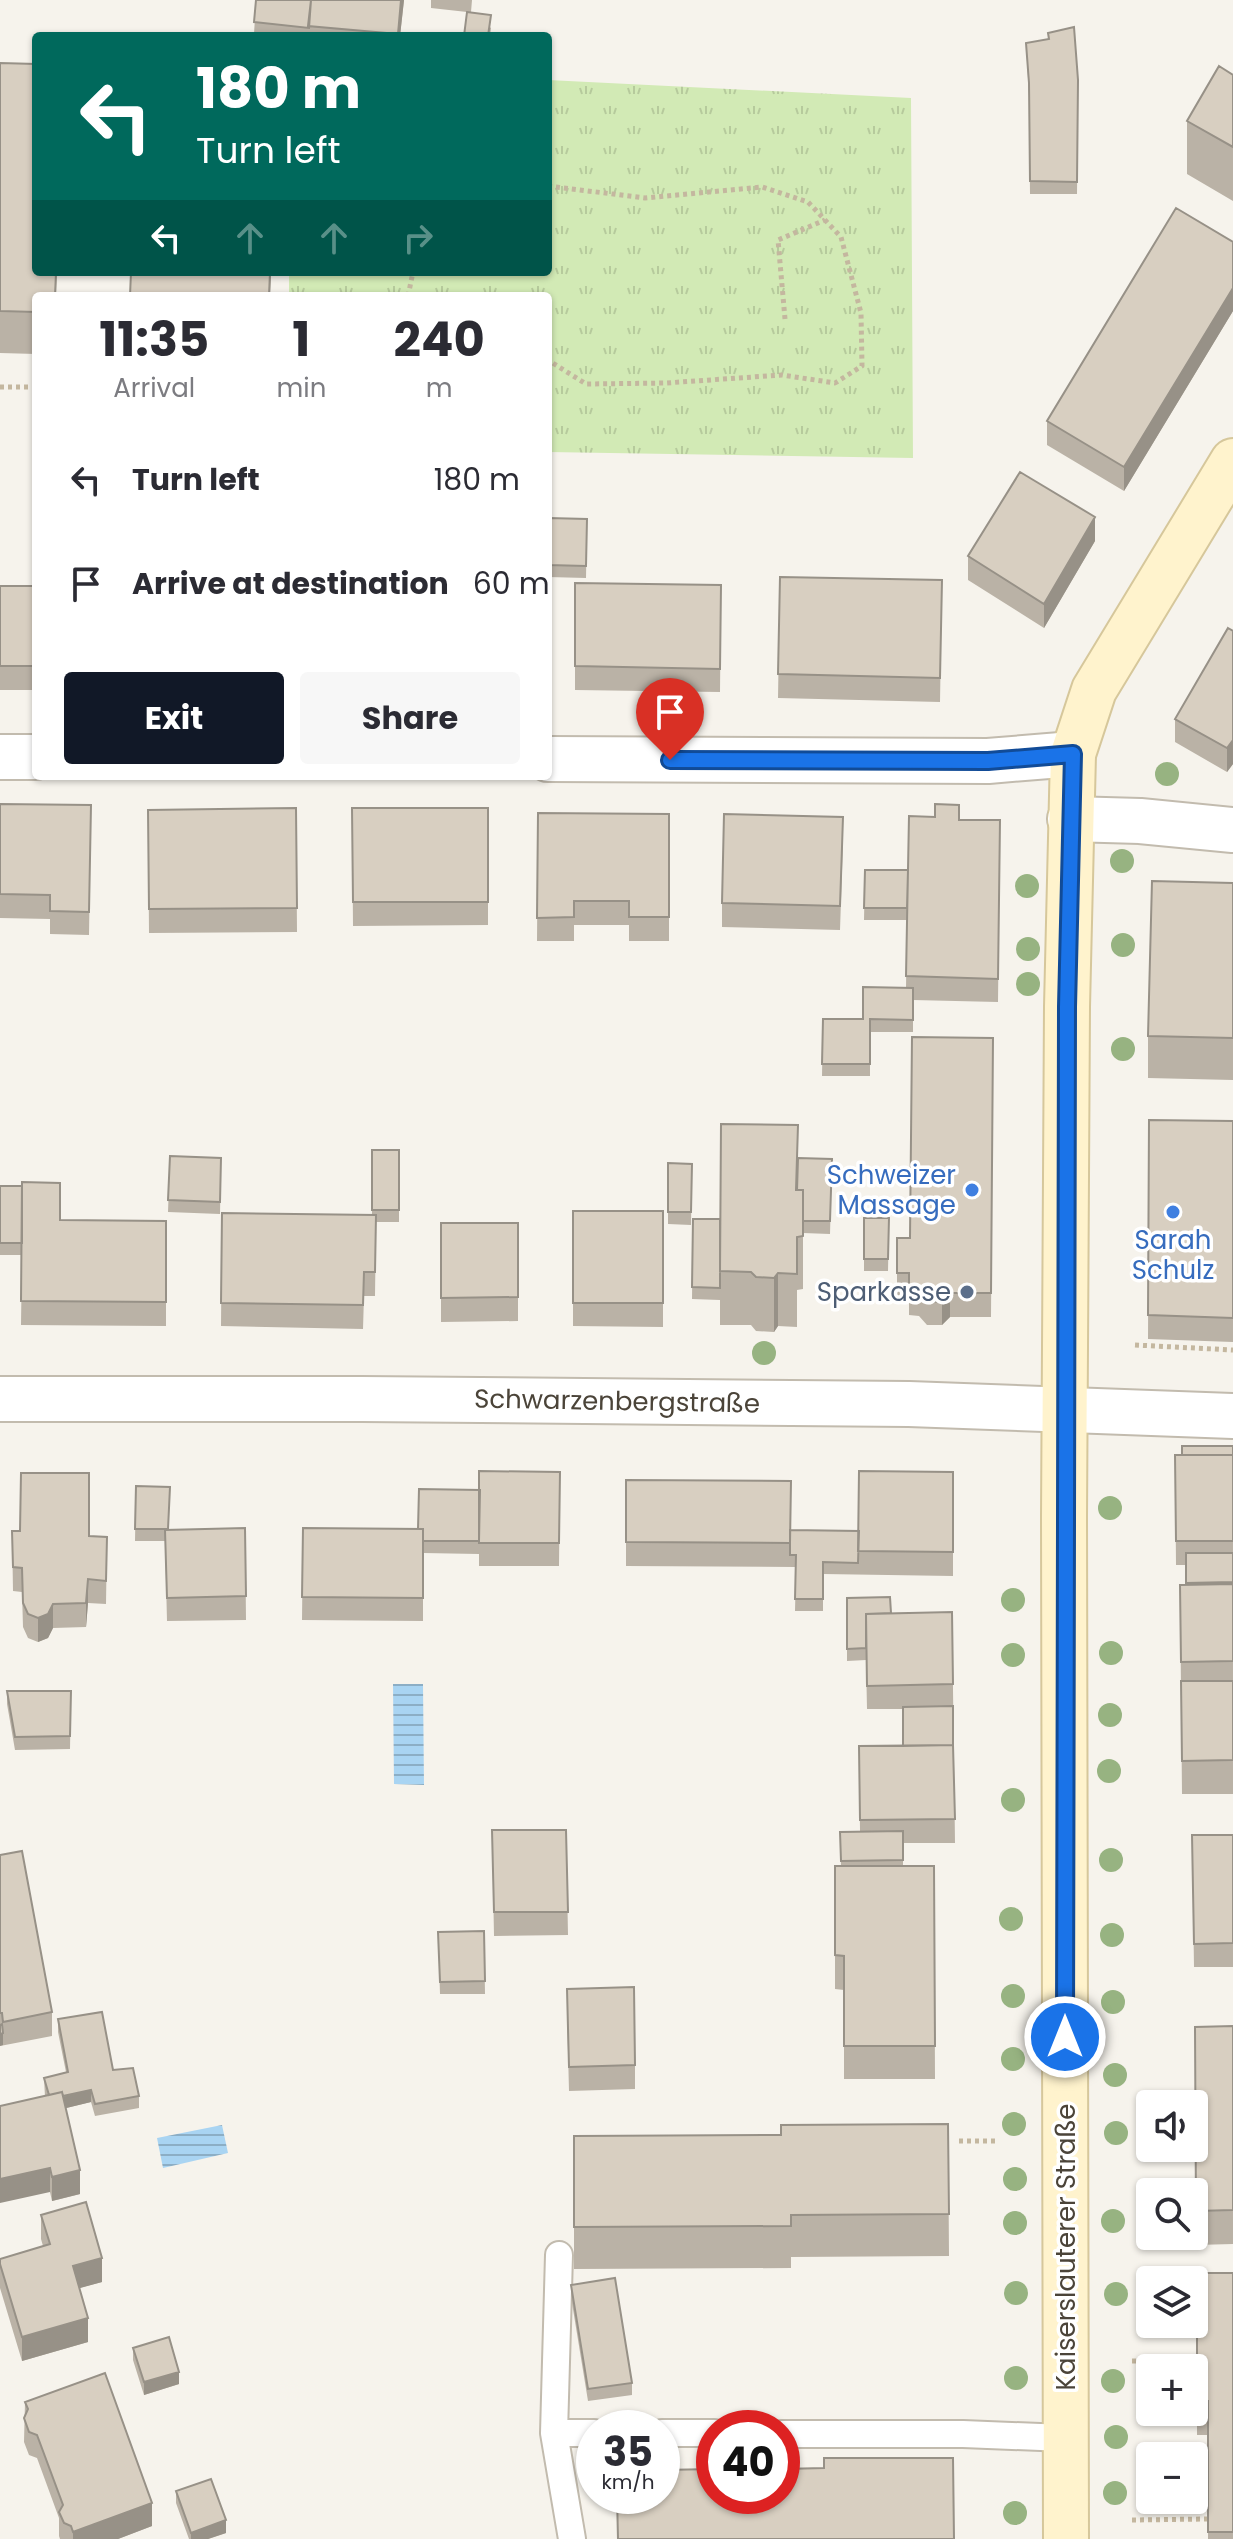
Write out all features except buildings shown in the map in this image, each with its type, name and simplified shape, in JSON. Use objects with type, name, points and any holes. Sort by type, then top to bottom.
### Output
[{"type":"street","name":"Kaiserslauterer Straße","points":[[1066,2539],[1065,1410],[1073,754],[1094,690],[1233,461]]},
{"type":"street","points":[[552,759],[952,762],[1021,760],[1073,754]]},
{"type":"street","points":[[0,757],[32,757]]},
{"type":"street","points":[[1070,819],[1140,821],[1233,830]]},
{"type":"street","name":"Schwarzenbergstraße","points":[[0,1399],[878,1404],[1233,1416]]},
{"type":"lane","points":[[559,2255],[554,2433],[572,2539]]},
{"type":"lane","points":[[554,2433],[576,2433]]},
{"type":"lane","points":[[800,2434],[963,2434],[1065,2438]]},
{"type":"path","points":[[552,186],[645,198],[762,187],[808,202],[841,237],[861,313],[862,366],[835,383],[782,375],[666,383],[586,384],[552,363]]},
{"type":"path","points":[[785,319],[778,240],[825,220]]},
{"type":"path","points":[[0,387],[32,387]]},
{"type":"path","points":[[1135,1345],[1233,1350]]},
{"type":"path","points":[[959,2141],[997,2141]]},
{"type":"path","points":[[1132,2361],[1136,2361]]},
{"type":"path","points":[[1132,2520],[1208,2519]]},
{"type":"green space","points":[[552,80],[911,98],[913,458],[552,452],[552,292],[289,292],[289,276],[552,276]]},
{"type":"water","points":[[393,1684],[423,1684],[424,1785],[394,1784]]},
{"type":"water","points":[[222,2125],[228,2153],[163,2168],[157,2138]]},
{"type":"place","name":"Schweizer Massage","points":[[972,1190]]},
{"type":"place","name":"Sarah Schulz","points":[[1173,1212]]},
{"type":"place","name":"Sparkasse","points":[[967,1292]]},
{"type":"route","points":[[670,760],[988,761],[1073,754],[1067,1007],[1065,2037]]}]
